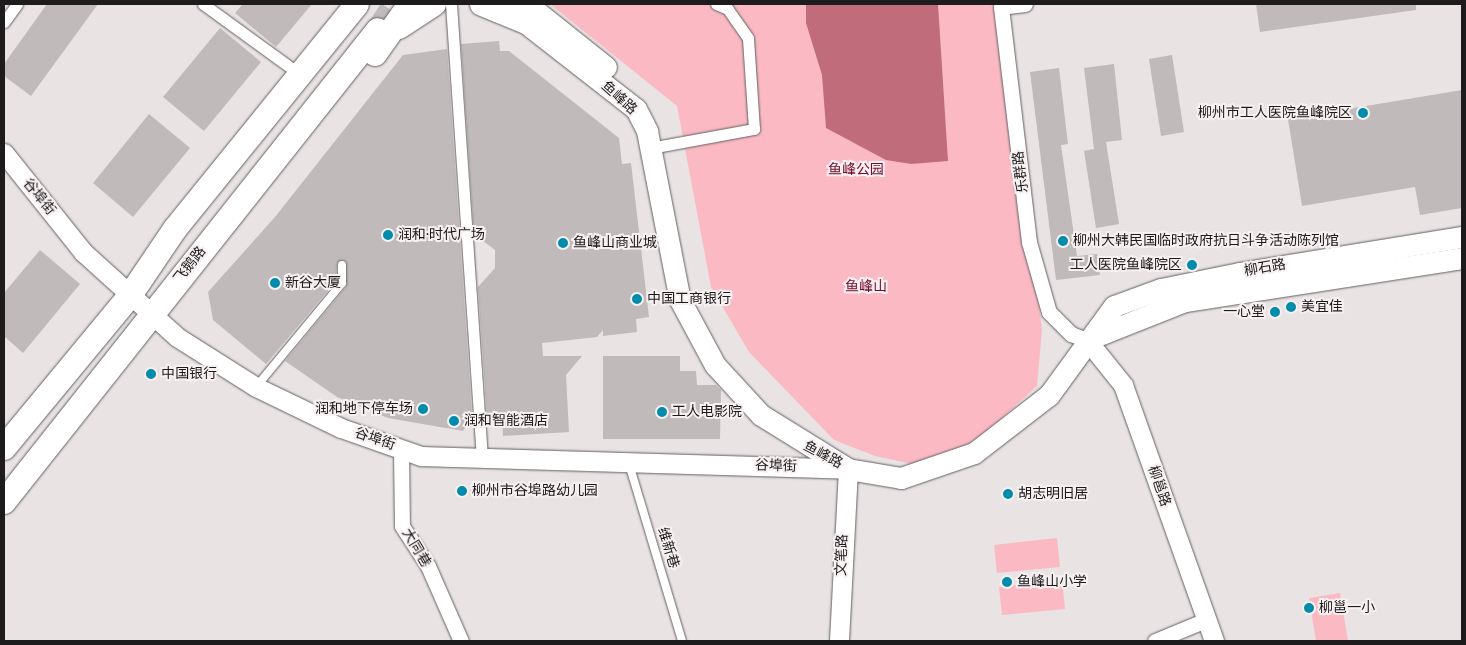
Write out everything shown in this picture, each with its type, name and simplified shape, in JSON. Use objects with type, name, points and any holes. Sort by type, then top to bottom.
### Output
[{"type":"main road","points":[[4,448],[129,296],[174,229],[357,4]]},
{"type":"main road","points":[[4,502],[151,314],[260,197],[387,29],[410,4]]},
{"type":"main road","points":[[387,29],[434,4]]},
{"type":"main road","points":[[482,4],[529,10]]},
{"type":"main road","name":"鱼峰路","points":[[501,4],[529,10],[646,104],[690,299],[724,356],[766,405],[848,469]]},
{"type":"main road","name":"柳石路","points":[[848,469],[901,478],[974,453],[1049,395],[1086,340],[1114,306],[1161,289],[1462,237]]},
{"type":"main road","name":"柳石路","points":[[1086,340],[1186,301],[1462,258]]},
{"type":"street","points":[[4,22],[17,4]]},
{"type":"street","points":[[203,4],[292,68]]},
{"type":"street","points":[[451,4],[482,459]]},
{"type":"street","points":[[655,147],[754,129],[748,38],[728,9],[716,4]]},
{"type":"street","name":"乐群路","points":[[1025,4],[1001,5],[1029,242],[1049,312],[1071,334],[1086,340]]},
{"type":"street","name":"谷埠街","points":[[4,154],[83,252],[129,296],[177,337],[256,387],[341,428],[421,456],[848,469]]},
{"type":"street","name":"柳邕路","points":[[1086,340],[1123,385],[1214,641]]},
{"type":"street","name":"大同巷","points":[[401,448],[402,526],[428,566],[462,639]]},
{"type":"street","name":"文笔路","points":[[839,641],[848,469]]},
{"type":"street","points":[[1155,641],[1206,620]]},
{"type":"lane","points":[[256,387],[342,283],[342,265]]},
{"type":"lane","name":"维新巷","points":[[628,463],[682,641]]},
{"type":"green space","name":"鱼峰公园","points":[[550,4],[1001,4],[1042,330],[1037,386],[973,445],[912,464],[875,456],[834,440],[749,352],[711,287],[677,106]]},
{"type":"green space","points":[[1057,538],[1060,567],[997,573],[994,545]]},
{"type":"green space","points":[[1062,580],[1065,609],[1002,615],[999,587]]},
{"type":"green space","points":[[1340,593],[1348,641],[1316,641],[1309,598]]},
{"type":"shaded area","points":[[806,4],[938,4],[948,161],[911,164],[886,160],[826,128],[822,75],[806,23]]},
{"type":"building","points":[[47,4],[98,4],[31,96],[4,76],[4,64]]},
{"type":"building","points":[[243,4],[312,4],[276,47],[235,13]]},
{"type":"building","points":[[1256,4],[1416,4],[1416,10],[1260,32]]},
{"type":"building","points":[[220,28],[261,62],[204,131],[163,97]]},
{"type":"building","name":"鱼峰山商业城","points":[[499,41],[500,51],[509,51],[619,138],[622,164],[631,163],[649,317],[636,319],[637,332],[603,336],[603,330],[597,337],[542,343],[543,356],[582,356],[566,375],[569,432],[503,436],[502,415],[487,416],[478,287],[495,268],[495,250],[474,234],[461,44]]},
{"type":"building","name":"润和·时代广场","points":[[447,49],[472,417],[463,431],[388,418],[337,397],[285,361],[346,287],[344,260],[337,263],[336,281],[266,364],[213,320],[208,292],[275,217],[403,55]]},
{"type":"building","points":[[1172,55],[1184,132],[1161,136],[1149,59]]},
{"type":"building","points":[[1114,64],[1122,140],[1106,142],[1119,224],[1096,228],[1084,151],[1094,149],[1084,68]]},
{"type":"building","points":[[1059,68],[1068,144],[1061,145],[1077,256],[1097,254],[1100,275],[1056,280],[1030,72]]},
{"type":"building","points":[[1462,90],[1462,208],[1420,215],[1415,187],[1302,206],[1288,119]]},
{"type":"building","points":[[149,114],[190,148],[133,217],[93,183]]},
{"type":"building","points":[[40,250],[80,284],[23,353],[4,336],[4,293]]},
{"type":"building","name":"工人电影院","points":[[603,356],[680,356],[680,371],[696,371],[697,385],[716,385],[721,390],[720,439],[603,439]]},
{"type":"tunnel","points":[[378,30],[395,4]]},
{"type":"place","name":"柳州市工人医院鱼峰院区","points":[[1363,113]]},
{"type":"place","name":"润和·时代广场","points":[[388,235]]},
{"type":"place","name":"柳州大韩民国临时政府抗日斗争活动陈列馆","points":[[1063,241]]},
{"type":"place","name":"鱼峰山商业城","points":[[563,243]]},
{"type":"place","name":"工人医院鱼峰院区","points":[[1192,265]]},
{"type":"place","name":"新谷大厦","points":[[275,283]]},
{"type":"place","name":"中国工商银行","points":[[637,299]]},
{"type":"place","name":"美宜佳","points":[[1291,307]]},
{"type":"place","name":"一心堂","points":[[1275,312]]},
{"type":"place","name":"中国银行","points":[[151,374]]},
{"type":"place","name":"润和地下停车场","points":[[423,409]]},
{"type":"place","name":"工人电影院","points":[[662,412]]},
{"type":"place","name":"润和智能酒店","points":[[454,421]]},
{"type":"place","name":"柳州市谷埠路幼儿园","points":[[462,491]]},
{"type":"place","name":"胡志明旧居","points":[[1008,494]]},
{"type":"place","name":"鱼峰山小学","points":[[1007,582]]},
{"type":"place","name":"柳邕一小","points":[[1309,608]]},
{"type":"park label","name":"鱼峰山","points":[[866,287]]}]
